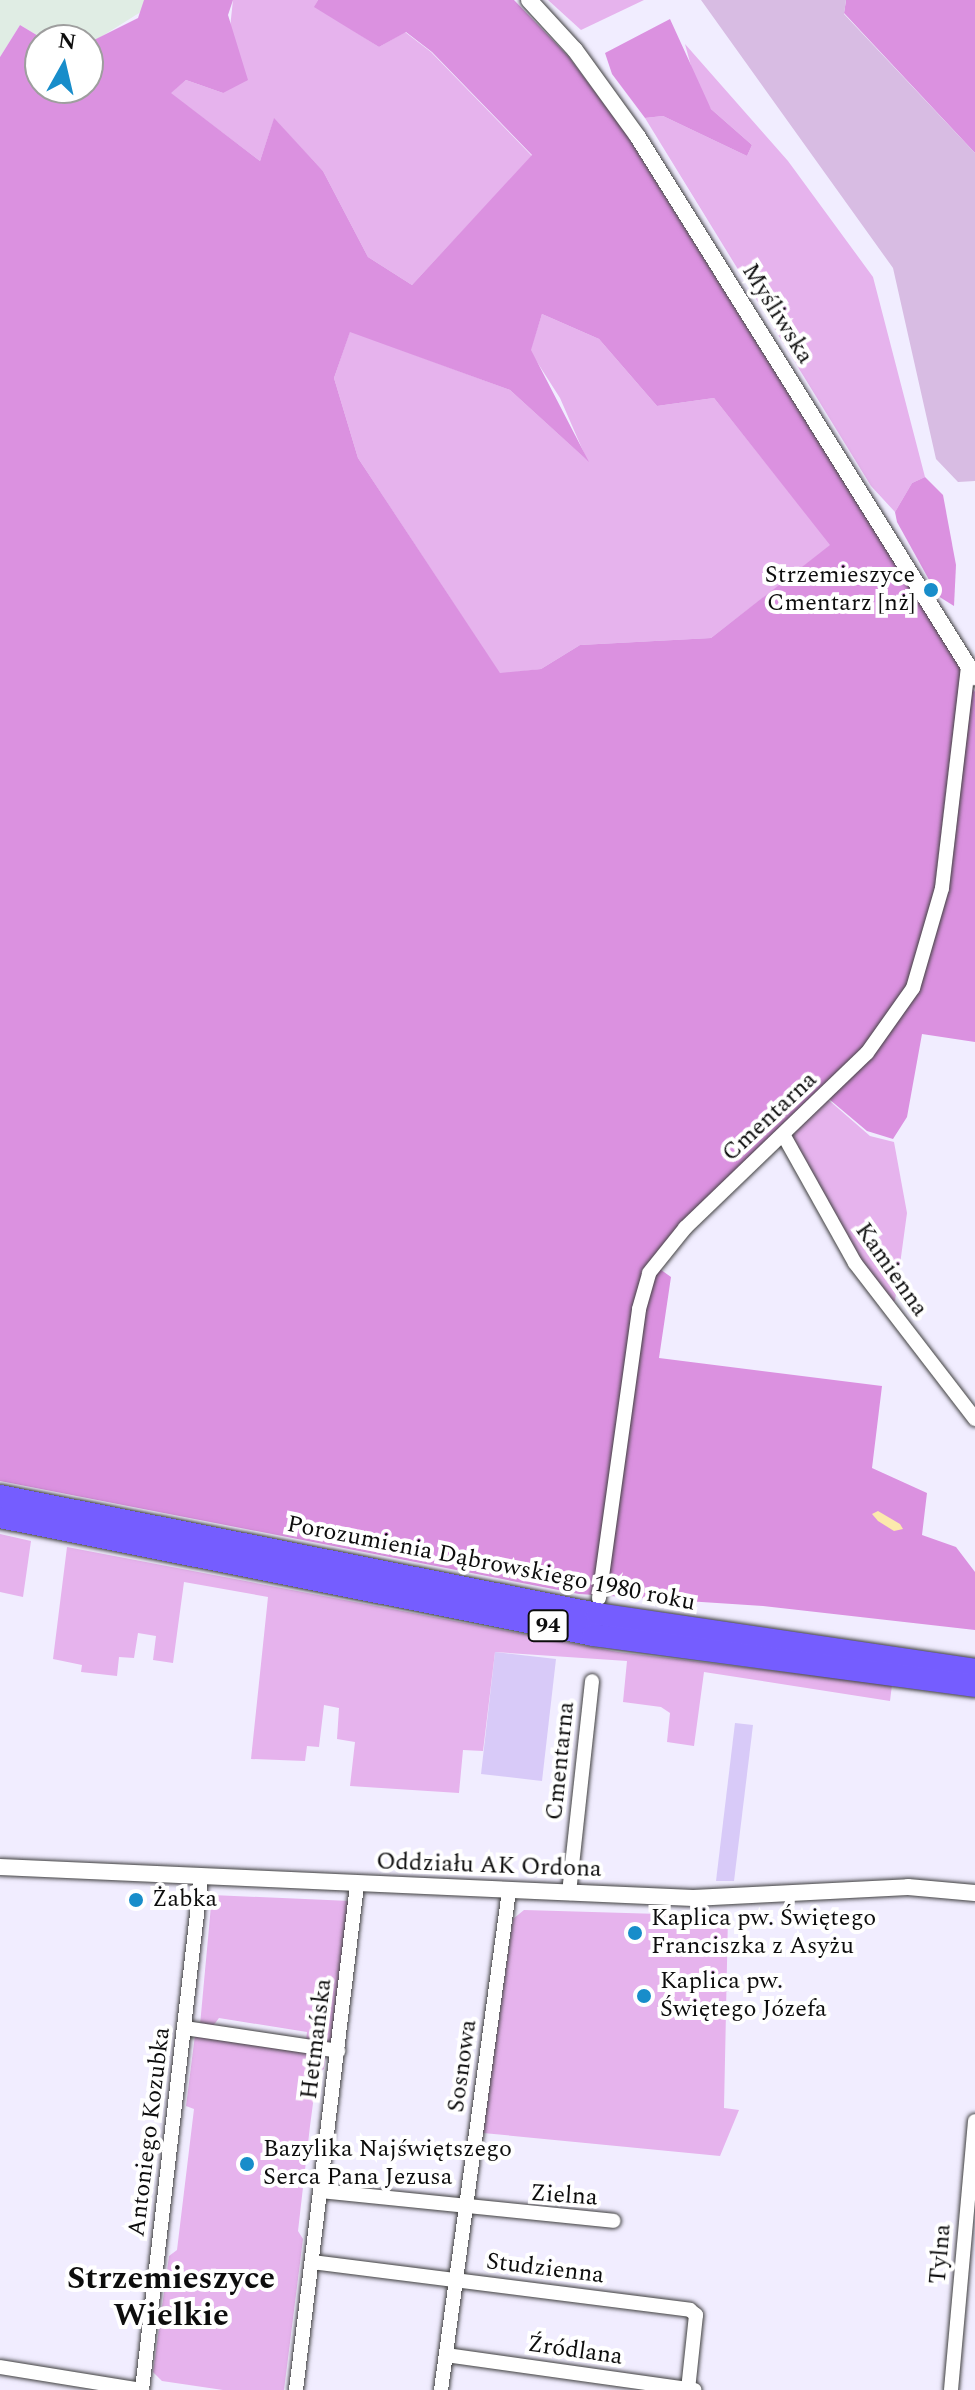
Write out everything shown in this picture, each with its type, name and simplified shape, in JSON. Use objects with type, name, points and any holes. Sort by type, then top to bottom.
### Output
[{"type":"main road","name":"Porozumienia Dąbrowskiego 1980 roku","points":[[0,1496],[597,1614],[975,1670]]},
{"type":"main road","name":"Porozumienia Dąbrowskiego 1980 roku","points":[[0,1517],[593,1635],[975,1686]]},
{"type":"street","name":"Myśliwska","points":[[529,0],[575,50],[638,137],[971,671]]},
{"type":"street","name":"Cmentarna","points":[[599,1598],[639,1309],[649,1273],[685,1228],[784,1136],[886,1032],[922,967],[942,888],[971,671]]},
{"type":"street","name":"Kamienna","points":[[784,1136],[855,1263],[975,1419]]},
{"type":"street","name":"Cmentarna","points":[[569,1893],[592,1681]]},
{"type":"street","name":"Oddziału AK Ordona","points":[[0,1867],[201,1879],[715,1898],[919,1887],[975,1893]]},
{"type":"street","name":"Antoniego Kozubka","points":[[134,2389],[185,2028],[201,1879]]},
{"type":"street","name":"Hetmańska","points":[[296,2390],[357,1885]]},
{"type":"street","name":"Sosnowa","points":[[441,2390],[509,1891]]},
{"type":"street","points":[[185,2028],[338,2051]]},
{"type":"street","name":"Tylna","points":[[951,2390],[975,2121]]},
{"type":"street","name":"Zielna","points":[[320,2191],[466,2209],[613,2221]]},
{"type":"street","name":"Studzienna","points":[[312,2262],[690,2310],[696,2322],[691,2390]]},
{"type":"street","name":"Źródlana","points":[[446,2355],[691,2390]]},
{"type":"street","points":[[0,2367],[134,2389]]},
{"type":"shaded area","points":[[0,0],[144,0],[144,10],[104,35],[104,24],[24,24],[24,27],[20,25],[0,57]]},
{"type":"shaded area","points":[[144,0],[233,0],[228,15],[248,80],[223,93],[186,80],[171,93],[260,161],[274,118],[323,171],[368,257],[412,285],[532,155],[432,52],[406,32],[379,47],[314,7],[318,0],[514,0],[569,57],[626,134],[975,692],[975,1042],[922,1034],[907,1117],[893,1139],[867,1131],[823,1094],[657,1267],[671,1277],[659,1358],[882,1386],[872,1468],[927,1493],[922,1535],[956,1547],[975,1572],[975,1630],[763,1606],[579,1594],[0,1481],[0,57],[20,25],[24,27],[24,104],[104,104],[104,35],[138,18]],"holes":[[[542,314],[599,339],[657,406],[714,398],[830,545],[711,638],[580,645],[541,669],[500,673],[358,458],[334,378],[350,332],[510,390],[589,462],[531,350]]]},
{"type":"shaded area","points":[[233,0],[318,0],[315,6],[379,47],[405,32],[431,52],[532,156],[412,285],[368,257],[323,171],[274,119],[260,161],[170,93],[186,80],[223,93]]},
{"type":"shaded area","points":[[548,0],[644,0],[581,30]]},
{"type":"shaded area","points":[[701,0],[846,0],[844,14],[975,153],[975,481],[958,482],[936,459],[893,268]]},
{"type":"shaded area","points":[[846,0],[975,0],[975,153],[844,13]]},
{"type":"shaded area","points":[[670,19],[711,109],[752,145],[747,156],[663,116],[645,118],[612,74],[605,53]]},
{"type":"shaded area","points":[[685,44],[788,161],[873,277],[925,477],[912,483],[895,512],[871,486],[645,118],[663,116],[747,156],[752,145],[711,109],[697,88]]},
{"type":"shaded area","points":[[542,314],[599,339],[657,406],[714,398],[831,545],[711,638],[580,645],[541,669],[500,674],[358,458],[334,378],[350,331],[510,390],[587,460],[560,398],[530,351]]},
{"type":"shaded area","points":[[925,477],[943,495],[956,565],[954,606],[938,596],[897,522],[895,512],[912,483]]},
{"type":"shaded area","points":[[824,1096],[870,1136],[894,1142],[907,1213],[895,1301],[888,1303],[858,1262],[787,1136]]},
{"type":"shaded area","points":[[878,1511],[903,1529],[894,1531],[878,1521],[872,1514]]},
{"type":"shaded area","points":[[0,1534],[31,1541],[23,1597],[0,1592]]},
{"type":"shaded area","points":[[67,1547],[618,1652],[892,1685],[890,1701],[704,1672],[694,1746],[667,1742],[670,1713],[661,1707],[623,1702],[627,1661],[495,1652],[483,1751],[463,1750],[459,1793],[350,1786],[355,1742],[337,1739],[339,1708],[324,1705],[319,1747],[307,1746],[305,1761],[251,1759],[268,1597],[184,1582],[173,1663],[153,1660],[156,1636],[138,1633],[134,1658],[119,1657],[117,1676],[81,1672],[82,1665],[53,1659]]},
{"type":"shaded area","points":[[495,1652],[556,1659],[542,1781],[481,1774]]},
{"type":"shaded area","points":[[735,1723],[753,1725],[734,1881],[716,1881]]},
{"type":"shaded area","points":[[212,1895],[350,1901],[331,2043],[306,2041],[307,2032],[219,2018],[212,2027],[200,2025]]},
{"type":"shaded area","points":[[524,1910],[728,1916],[724,2108],[739,2110],[720,2156],[483,2133],[513,1919]]},
{"type":"shaded area","points":[[195,2035],[326,2055],[324,2069],[317,2073],[310,2126],[298,2231],[303,2239],[284,2390],[223,2390],[162,2381],[153,2372],[169,2256],[177,2250],[194,2109],[186,2106]]},
{"type":"place","name":"Strzemieszyce Cmentarz [nż]","points":[[931,590]]},
{"type":"place","name":"Żabka","points":[[136,1900]]},
{"type":"place","name":"Kaplica pw. Świętego Franciszka z Asyżu","points":[[635,1933]]},
{"type":"place","name":"Kaplica pw. Świętego Józefa","points":[[644,1996]]},
{"type":"place","name":"Bazylika Najświętszego Serca Pana Jezusa","points":[[247,2164]]},
{"type":"district","name":"Strzemieszyce Wielkie","points":[[171,2298]]}]
